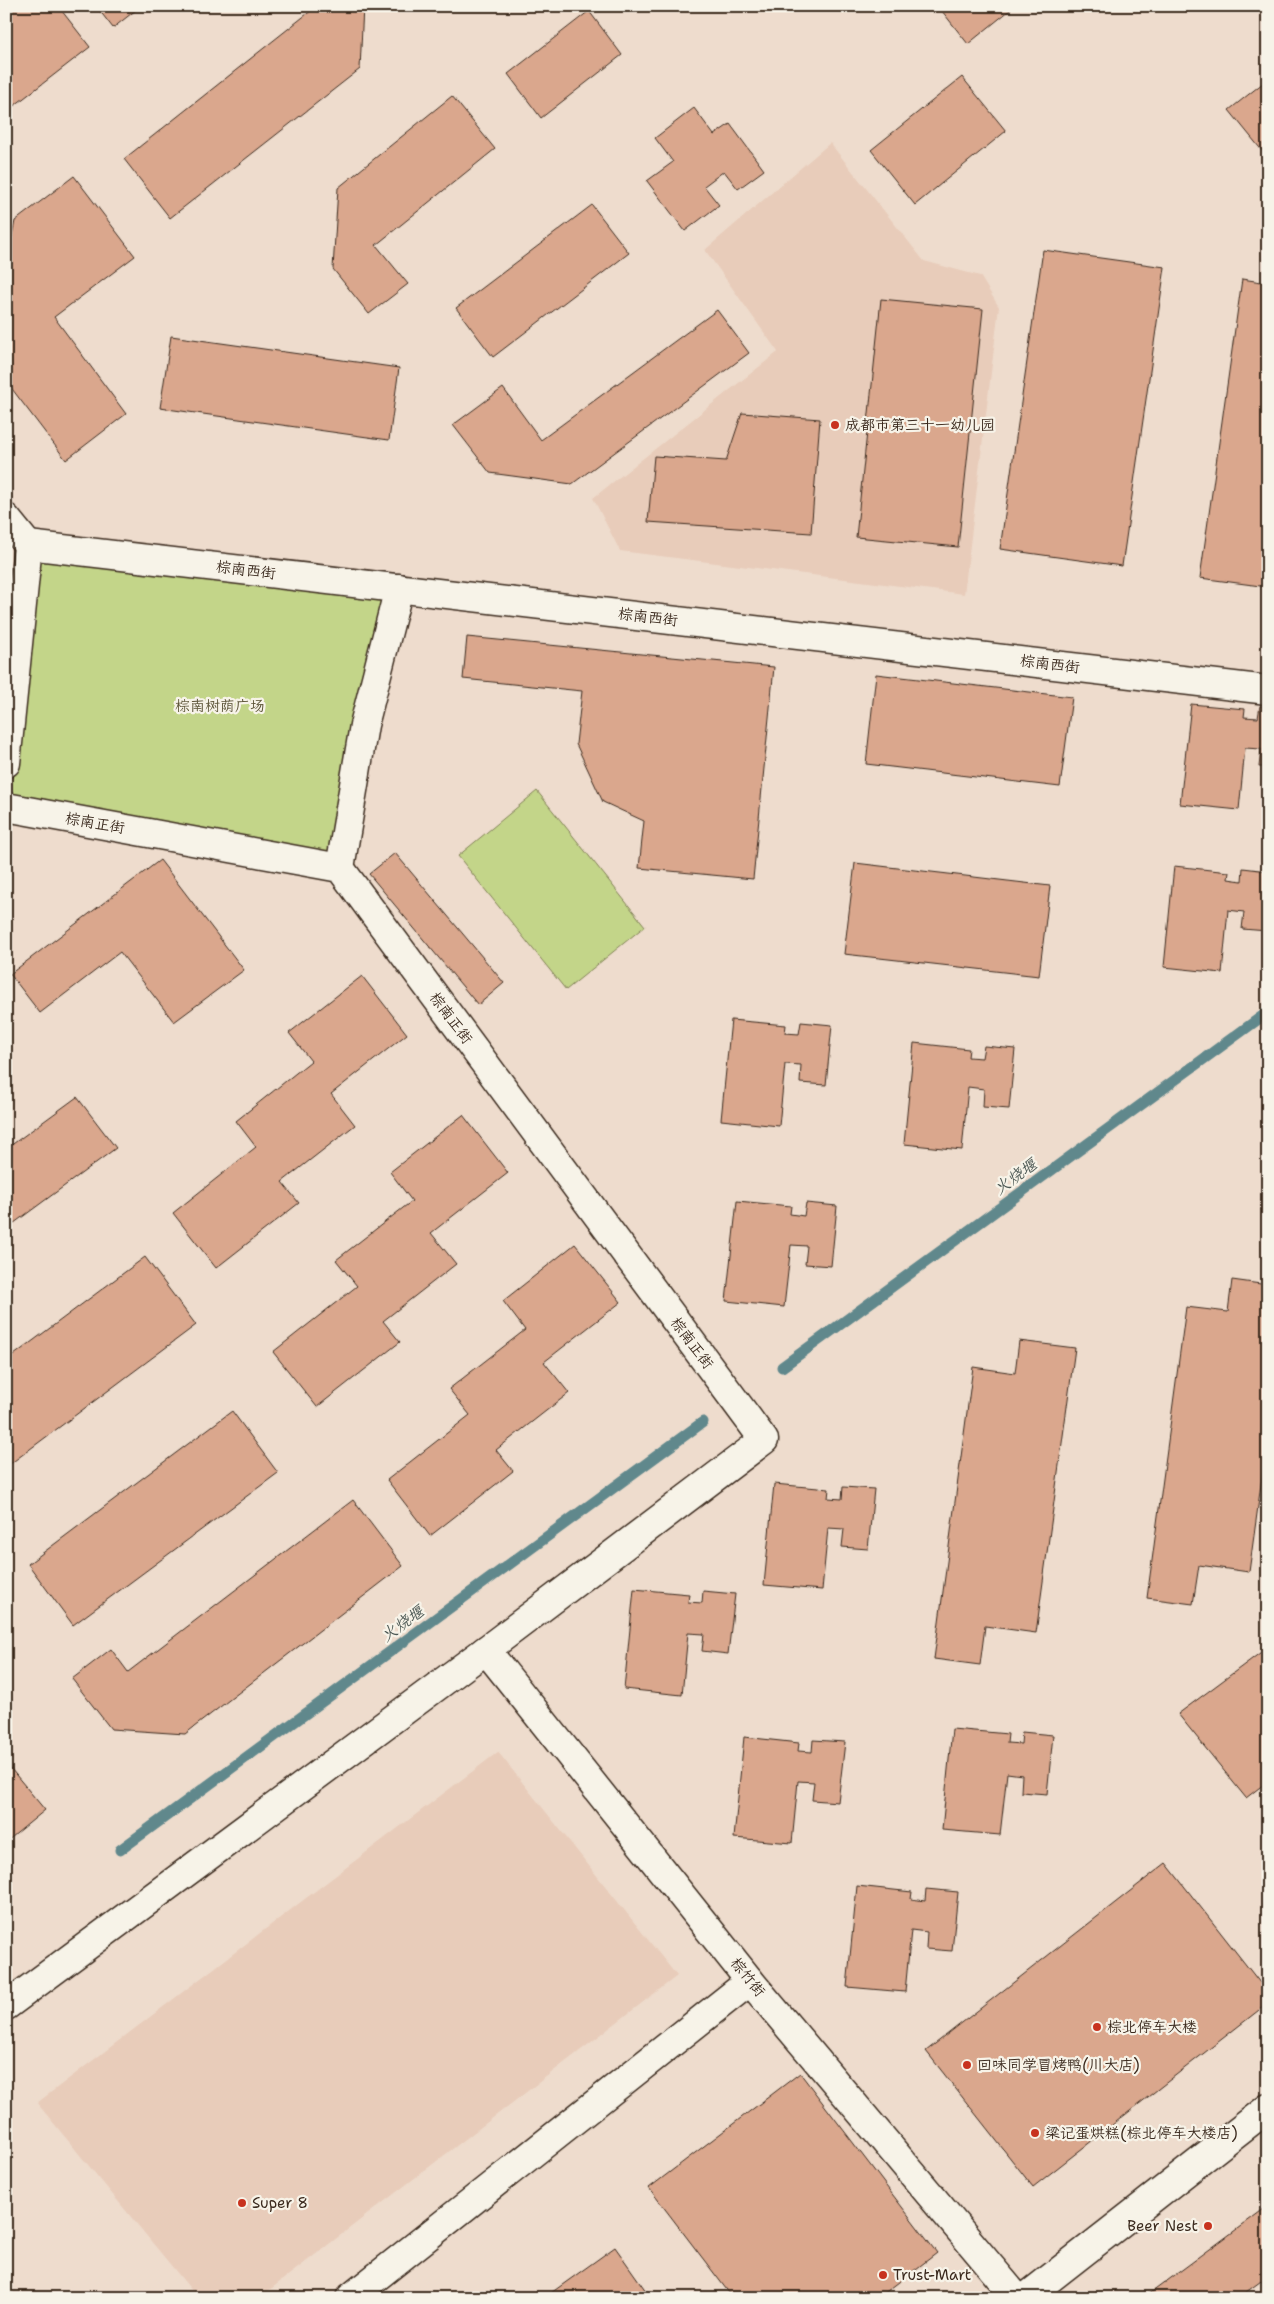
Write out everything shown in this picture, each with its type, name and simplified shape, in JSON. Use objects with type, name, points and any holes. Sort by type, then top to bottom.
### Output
[{"type":"street","points":[[6,518],[28,546],[6,763]]},
{"type":"street","name":"棕南西街","points":[[28,546],[1268,690]]},
{"type":"street","points":[[340,868],[364,726],[399,588]]},
{"type":"street","name":"棕南正街","points":[[6,806],[340,868],[764,1440],[486,1650]]},
{"type":"street","points":[[6,2006],[486,1650]]},
{"type":"street","name":"棕竹街","points":[[486,1650],[750,1981],[1017,2298]]},
{"type":"street","points":[[350,2298],[750,1981]]},
{"type":"street","points":[[1025,2298],[1268,2108]]},
{"type":"shaded area","name":"成都市第三十一幼儿园","points":[[830,143],[924,261],[980,276],[999,307],[964,594],[620,551],[593,498],[778,352],[705,250]]},
{"type":"shaded area","points":[[498,1752],[677,1976],[259,2298],[198,2298],[37,2103]]},
{"type":"green space","name":"棕南树荫广场","points":[[28,545],[399,588],[340,868],[6,807],[6,763]]},
{"type":"green space","points":[[537,791],[645,926],[566,990],[458,856]]},
{"type":"building","points":[[8,6],[58,6],[90,47],[6,112],[6,8]]},
{"type":"building","points":[[96,6],[141,6],[113,28]]},
{"type":"building","points":[[317,6],[363,6],[360,69],[170,218],[124,159]]},
{"type":"building","points":[[938,6],[1015,6],[968,44]]},
{"type":"building","points":[[589,11],[622,55],[541,118],[508,74]]},
{"type":"building","points":[[962,77],[1006,131],[915,205],[871,150]]},
{"type":"building","points":[[1268,79],[1268,158],[1229,110]]},
{"type":"building","points":[[452,96],[495,149],[376,245],[408,284],[369,314],[333,269],[338,188]]},
{"type":"building","points":[[694,108],[714,135],[730,124],[764,170],[738,189],[724,171],[704,186],[719,205],[685,231],[647,181],[673,162],[655,138]]},
{"type":"building","points":[[74,176],[135,256],[54,317],[126,414],[66,460],[6,381],[6,265],[15,221]]},
{"type":"building","points":[[592,205],[629,253],[493,357],[456,308]]},
{"type":"building","points":[[1043,250],[1165,267],[1122,566],[1000,549]]},
{"type":"building","points":[[1242,279],[1268,283],[1268,587],[1200,578]]},
{"type":"building","points":[[881,299],[983,309],[958,547],[856,537]]},
{"type":"building","points":[[717,310],[749,353],[572,484],[490,473],[453,425],[503,388],[541,440]]},
{"type":"building","points":[[171,336],[399,368],[389,440],[160,408]]},
{"type":"building","points":[[742,413],[820,419],[811,533],[648,522],[654,456],[726,461]]},
{"type":"building","points":[[467,637],[774,667],[753,879],[639,868],[644,821],[603,802],[576,744],[582,691],[463,679]]},
{"type":"building","points":[[876,674],[1072,697],[1060,787],[866,764]]},
{"type":"building","points":[[1191,704],[1245,709],[1244,717],[1258,718],[1260,706],[1268,707],[1268,767],[1259,767],[1261,749],[1245,748],[1239,810],[1180,804]]},
{"type":"building","points":[[395,853],[504,983],[478,1005],[369,874]]},
{"type":"building","points":[[160,860],[244,970],[174,1022],[120,952],[40,1013],[10,974]]},
{"type":"building","points":[[855,863],[1050,886],[1039,976],[844,954]]},
{"type":"building","points":[[1174,866],[1229,872],[1228,879],[1242,881],[1243,868],[1268,871],[1268,931],[1242,929],[1244,912],[1228,910],[1222,973],[1164,967]]},
{"type":"building","points":[[362,976],[407,1034],[331,1094],[355,1125],[282,1182],[299,1203],[216,1268],[173,1213],[256,1147],[236,1121],[311,1061],[289,1033]]},
{"type":"building","points":[[731,1020],[786,1025],[785,1033],[799,1034],[801,1022],[832,1025],[826,1085],[800,1083],[801,1065],[785,1064],[779,1126],[721,1120]]},
{"type":"building","points":[[914,1043],[969,1049],[968,1057],[982,1058],[984,1046],[1015,1049],[1009,1109],[983,1107],[984,1089],[968,1087],[962,1150],[904,1144]]},
{"type":"building","points":[[77,1097],[116,1148],[6,1229],[6,1149]]},
{"type":"building","points":[[463,1115],[508,1173],[431,1233],[456,1264],[383,1321],[400,1342],[317,1407],[273,1352],[357,1286],[336,1260],[412,1201],[390,1172]]},
{"type":"building","points":[[737,1201],[791,1206],[790,1214],[804,1216],[806,1203],[837,1206],[831,1266],[805,1264],[807,1246],[791,1245],[784,1307],[726,1301]]},
{"type":"building","points":[[575,1244],[621,1302],[544,1362],[569,1393],[496,1450],[513,1471],[430,1536],[387,1480],[470,1415],[449,1389],[525,1330],[503,1301]]},
{"type":"building","points":[[145,1257],[196,1325],[6,1467],[6,1361]]},
{"type":"building","points":[[1232,1280],[1268,1285],[1268,1433],[1249,1572],[1199,1565],[1193,1604],[1147,1598],[1186,1307],[1228,1312]]},
{"type":"building","points":[[1019,1341],[1075,1348],[1036,1633],[985,1626],[980,1665],[934,1659],[973,1367],[1015,1373]]},
{"type":"building","points":[[232,1411],[278,1473],[73,1625],[28,1564]]},
{"type":"building","points":[[774,1484],[829,1489],[828,1498],[842,1499],[843,1487],[874,1489],[868,1549],[842,1547],[844,1529],[828,1528],[822,1590],[764,1585]]},
{"type":"building","points":[[353,1500],[403,1566],[185,1734],[111,1729],[72,1679],[111,1649],[128,1672]]},
{"type":"building","points":[[634,1589],[689,1594],[688,1602],[702,1603],[703,1591],[735,1594],[728,1654],[702,1651],[704,1634],[688,1633],[682,1695],[624,1689]]},
{"type":"building","points":[[1268,1647],[1268,1781],[1246,1798],[1178,1714]]},
{"type":"building","points":[[952,1729],[1008,1734],[1007,1743],[1021,1744],[1022,1732],[1053,1735],[1047,1794],[1021,1792],[1022,1775],[1007,1773],[1000,1835],[942,1830]]},
{"type":"building","points":[[744,1737],[799,1743],[798,1751],[812,1752],[813,1740],[845,1742],[838,1802],[812,1800],[814,1782],[798,1781],[792,1843],[734,1838]]},
{"type":"building","points":[[6,1763],[45,1810],[6,1842]]},
{"type":"building","name":"棕北停车大楼","points":[[1166,1863],[1268,1993],[1268,2003],[1033,2187],[926,2051]]},
{"type":"building","points":[[857,1886],[912,1892],[911,1899],[925,1901],[926,1889],[958,1892],[952,1951],[926,1949],[927,1932],[911,1930],[905,1992],[847,1987]]},
{"type":"building","points":[[800,2073],[937,2253],[878,2298],[733,2298],[649,2188]]},
{"type":"building","points":[[1268,2206],[1268,2276],[1238,2298],[1144,2298]]},
{"type":"building","points":[[615,2247],[651,2298],[544,2298]]},
{"type":"waterway","name":"火烧堰","points":[[782,1367],[1268,1012]]},
{"type":"waterway","name":"火烧堰","points":[[120,1850],[703,1422]]},
{"type":"place","name":"成都市第三十一幼儿园","points":[[835,425]]},
{"type":"place","name":"棕北停车大楼","points":[[1097,2027]]},
{"type":"place","name":"回味同学冒烤鸭(川大店)","points":[[967,2065]]},
{"type":"place","name":"梁记蛋烘糕(棕北停车大楼店)","points":[[1035,2133]]},
{"type":"place","name":"Super 8","points":[[242,2203]]},
{"type":"place","name":"Beer Nest","points":[[1208,2226]]},
{"type":"place","name":"Trust-Mart","points":[[883,2275]]}]
